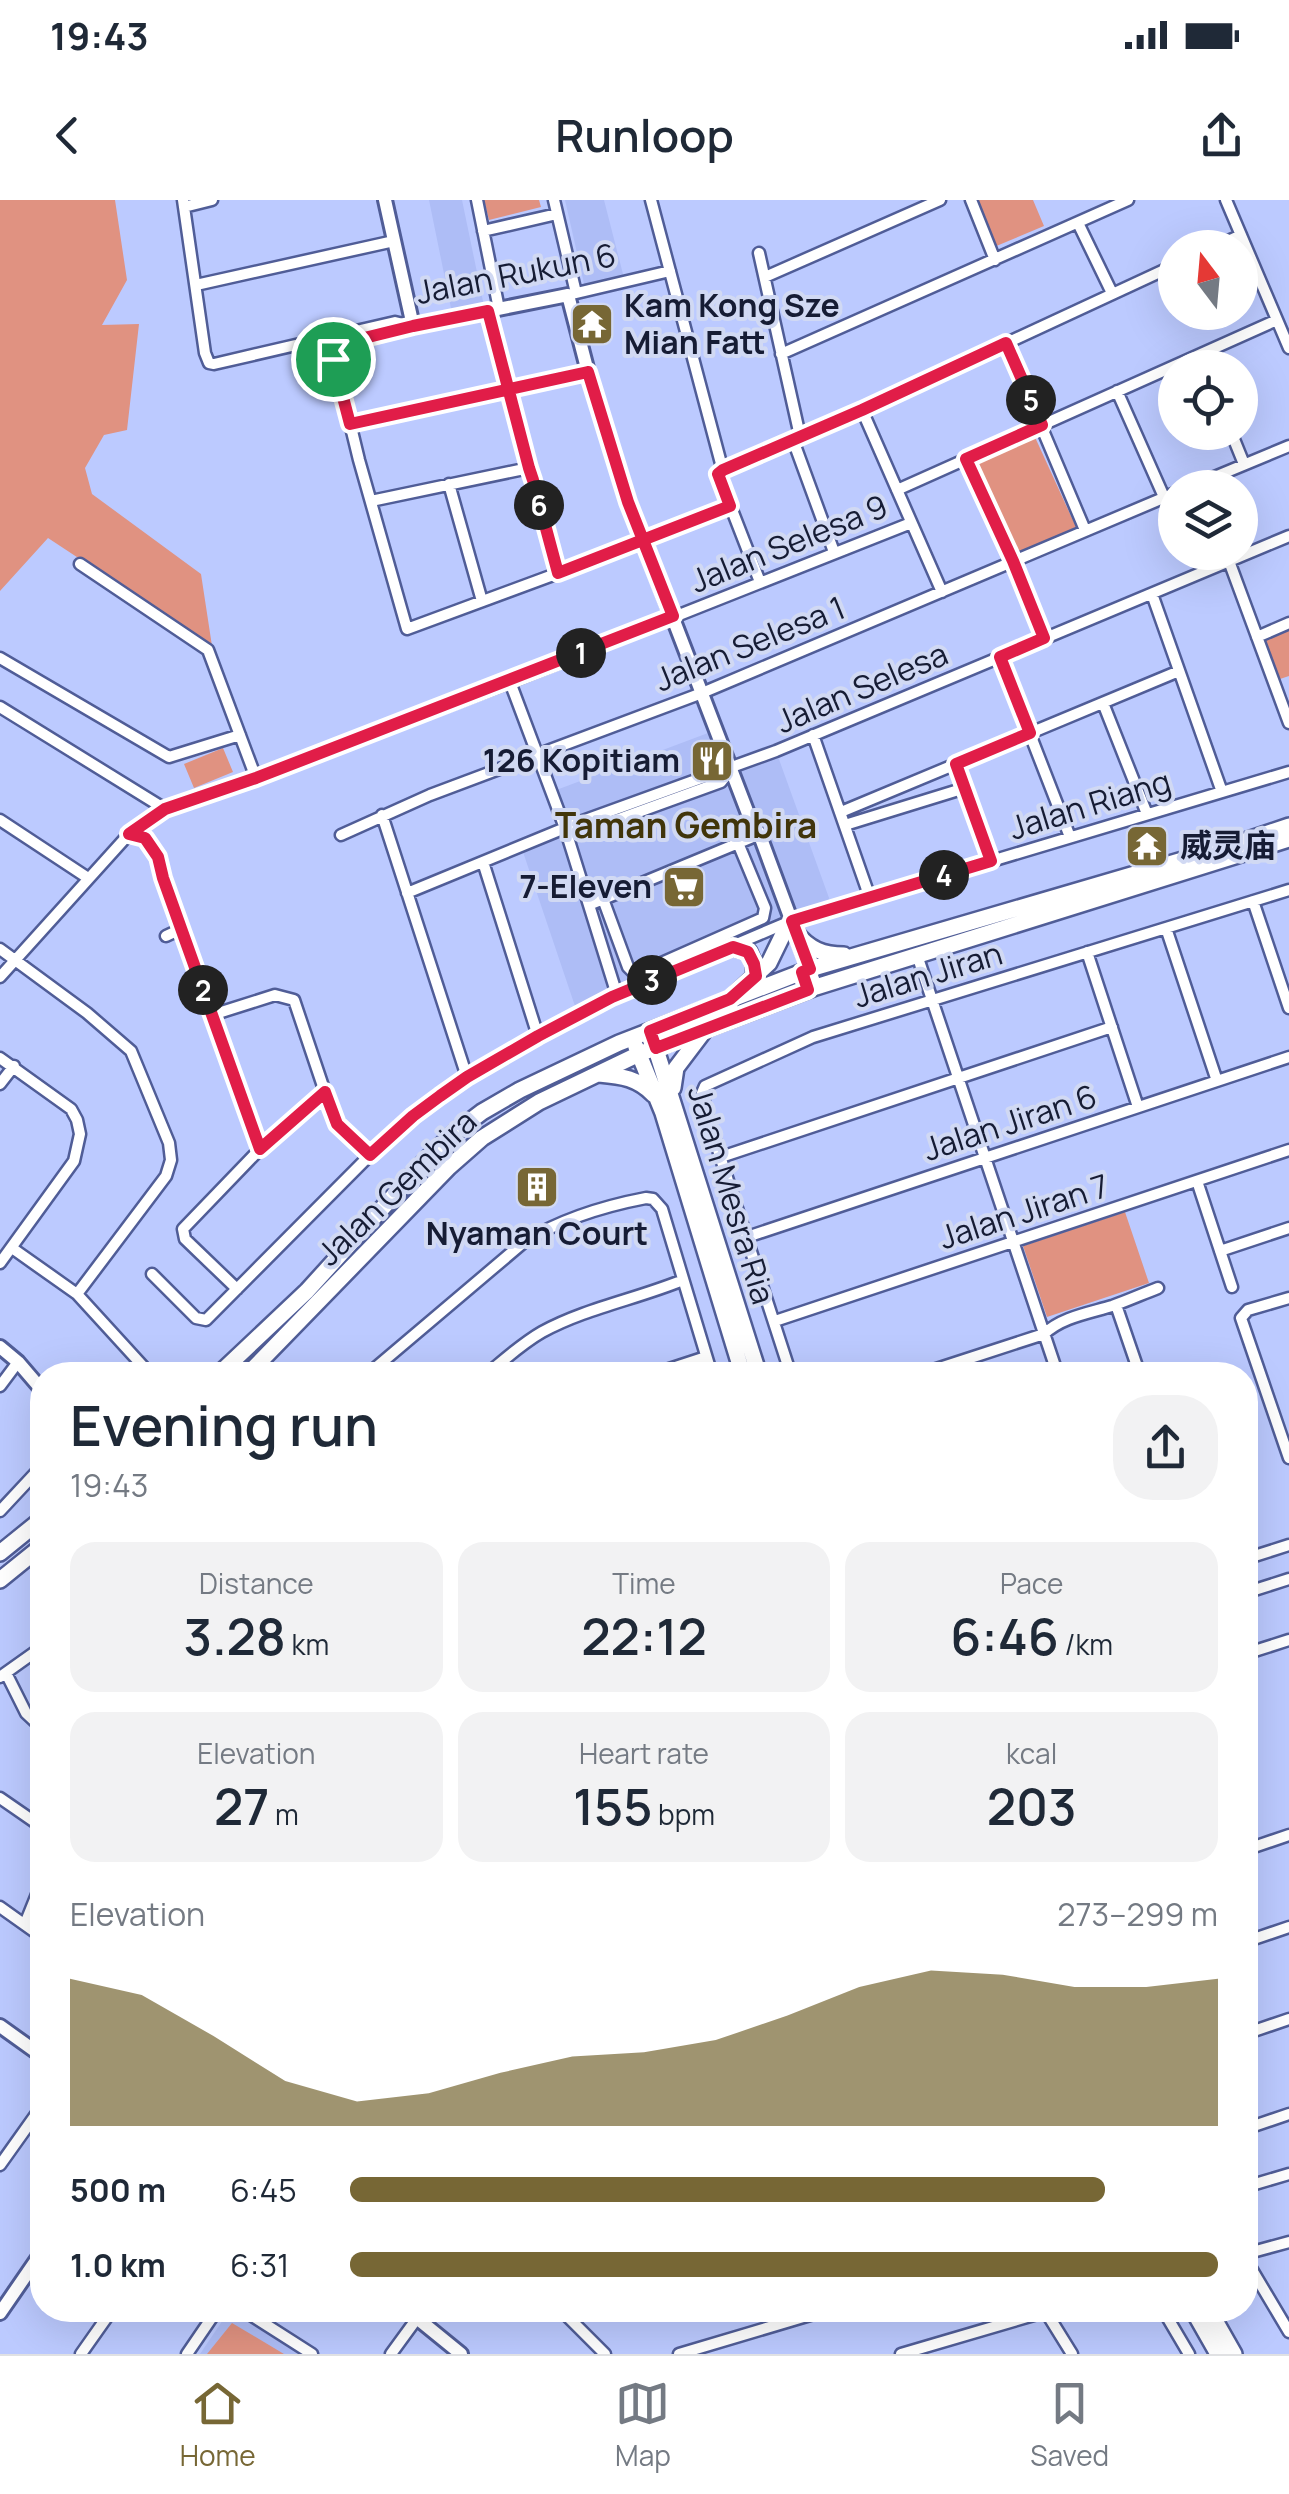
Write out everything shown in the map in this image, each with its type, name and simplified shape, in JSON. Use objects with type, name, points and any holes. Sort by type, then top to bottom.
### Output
[{"type":"main road","name":"Jalan Gembira","points":[[260,1362],[471,1148],[539,1102],[596,1073],[636,1046],[650,1031],[858,954],[1289,826]]},
{"type":"main road","name":"Jalan Gembira","points":[[232,1362],[308,1291],[453,1134],[520,1090],[575,1063],[636,1046],[656,1048],[812,988],[1289,839]]},
{"type":"main road","points":[[730,999],[756,976],[790,926],[816,951],[858,954]]},
{"type":"main road","points":[[733,947],[748,952],[756,976]]},
{"type":"main road","points":[[596,1073],[634,1080],[665,1099],[676,1068],[707,1028]]},
{"type":"main road","name":"Jalan Mesra Ria","points":[[650,1031],[665,1099],[740,1362]]},
{"type":"main road","name":"Jalan Mesra Ria","points":[[636,1046],[665,1099],[755,1362]]},
{"type":"main road","points":[[0,1553],[30,1528]]},
{"type":"main road","points":[[0,1580],[30,1556]]},
{"type":"main road","points":[[1200,2322],[1218,2354]]},
{"type":"main road","points":[[1216,2322],[1234,2354]]},
{"type":"street","points":[[212,200],[183,204],[196,285],[394,241]]},
{"type":"street","points":[[385,200],[413,326],[334,347],[333,359],[407,629],[730,506]]},
{"type":"street","points":[[477,200],[508,389],[558,573]]},
{"type":"street","points":[[554,200],[588,372],[628,502],[752,830],[759,833],[812,988]]},
{"type":"street","points":[[651,200],[730,506],[760,582]]},
{"type":"street","points":[[765,277],[940,200]]},
{"type":"street","points":[[970,200],[996,260]]},
{"type":"street","points":[[781,354],[1128,200]]},
{"type":"street","points":[[1226,200],[1239,230]]},
{"type":"street","points":[[483,231],[558,214]]},
{"type":"street","points":[[1078,223],[1112,293]]},
{"type":"street","points":[[759,254],[796,438],[834,552]]},
{"type":"street","name":"Jalan Rukun 6","points":[[196,285],[207,362],[214,364],[395,322],[413,326],[670,271]]},
{"type":"street","points":[[721,472],[1158,273]]},
{"type":"street","points":[[1258,275],[1289,348]]},
{"type":"street","points":[[1208,350],[1277,320]]},
{"type":"street","points":[[1006,343],[1085,530]]},
{"type":"street","points":[[350,424],[588,372]]},
{"type":"street","points":[[897,490],[1158,373]]},
{"type":"street","points":[[1117,392],[1158,472]]},
{"type":"street","points":[[862,410],[942,592]]},
{"type":"street","points":[[1230,470],[1289,446]]},
{"type":"street","points":[[1238,450],[1244,464]]},
{"type":"street","points":[[966,459],[1044,638]]},
{"type":"street","points":[[371,501],[529,468]]},
{"type":"street","points":[[449,484],[482,601]]},
{"type":"street","name":"Jalan Selesa 1","points":[[342,835],[382,815],[702,693],[1158,500]]},
{"type":"street","name":"Jalan Selesa 9","points":[[0,976],[129,834],[165,809],[510,682],[911,522]]},
{"type":"street","name":"Jalan Selesa","points":[[1258,549],[1289,536]]},
{"type":"street","points":[[80,564],[208,650],[256,778]]},
{"type":"street","name":"Jalan Selesa","points":[[407,893],[565,828],[731,769],[1210,570]]},
{"type":"street","points":[[1232,570],[1257,636],[1283,688],[1289,722]]},
{"type":"street","points":[[1152,594],[1222,792]]},
{"type":"street","points":[[1257,636],[1289,623]]},
{"type":"street","points":[[1000,657],[1070,837]]},
{"type":"street","points":[[0,658],[169,757],[240,735]]},
{"type":"street","points":[[843,818],[956,764],[1179,671]]},
{"type":"street","points":[[510,682],[565,828],[614,996]]},
{"type":"street","points":[[1103,703],[1146,814]]},
{"type":"street","points":[[0,708],[165,809]]},
{"type":"street","points":[[813,734],[870,898]]},
{"type":"street","points":[[956,764],[991,861]]},
{"type":"street","name":"Jalan Riang","points":[[152,1274],[196,1318],[209,1318],[413,1116],[467,1077],[614,996],[733,947],[870,898],[1289,772]]},
{"type":"street","points":[[843,818],[964,788]]},
{"type":"street","points":[[382,815],[467,1077]]},
{"type":"street","points":[[0,820],[88,878]]},
{"type":"street","points":[[565,828],[562,844],[614,996]]},
{"type":"street","points":[[589,905],[738,843],[752,830]]},
{"type":"street","points":[[129,834],[145,838],[158,857],[260,1149]]},
{"type":"street","points":[[603,899],[628,967],[641,972],[763,918],[765,908],[738,843]]},
{"type":"street","points":[[483,862],[538,1036]]},
{"type":"street","name":"Jalan Jiran","points":[[787,1362],[702,1099],[705,1086],[813,1037],[1289,890]]},
{"type":"street","points":[[1253,901],[1289,1008]]},
{"type":"street","points":[[1166,928],[1217,1081]]},
{"type":"street","points":[[166,936],[182,929]]},
{"type":"street","points":[[0,949],[130,1050],[170,1152],[166,1176],[77,1294]]},
{"type":"street","points":[[1087,952],[1138,1107]]},
{"type":"street","points":[[918,955],[1054,1362]]},
{"type":"street","points":[[212,1015],[275,995],[294,1000],[337,1124],[370,1155]]},
{"type":"street","points":[[721,1158],[1112,1028]]},
{"type":"street","name":"Jalan Jiran 6","points":[[748,1237],[1289,1057]]},
{"type":"street","points":[[0,1058],[72,1109],[80,1134],[74,1161],[0,1263]]},
{"type":"street","points":[[0,1084],[14,1066]]},
{"type":"street","points":[[237,1289],[185,1239],[186,1225],[260,1149],[325,1092]]},
{"type":"street","name":"Jalan Jiran 7","points":[[774,1322],[1289,1150]]},
{"type":"street","points":[[1196,1181],[1232,1287]]},
{"type":"street","points":[[381,1362],[524,1242],[567,1220],[639,1199],[653,1199],[662,1209],[707,1362]]},
{"type":"street","points":[[1220,1251],[1289,1228]]},
{"type":"street","points":[[12,1248],[77,1294],[140,1362]]},
{"type":"street","points":[[501,1362],[546,1330],[577,1316],[683,1280]]},
{"type":"street","points":[[958,1362],[1044,1334],[1068,1319],[1158,1288]]},
{"type":"street","points":[[1257,1362],[1242,1318],[1248,1310],[1289,1298]]},
{"type":"street","points":[[1116,1305],[1136,1362]]},
{"type":"street","points":[[0,1347],[30,1376]]},
{"type":"street","points":[[693,1362],[706,1358]]},
{"type":"street","points":[[0,1386],[18,1362]]},
{"type":"street","points":[[1258,1366],[1289,1458]]},
{"type":"street","points":[[0,1511],[30,1479]]},
{"type":"street","points":[[1258,1555],[1289,1544]]},
{"type":"street","points":[[1258,1589],[1289,1579]]},
{"type":"street","points":[[1258,1650],[1289,1640]]},
{"type":"street","points":[[30,1656],[3,1675],[30,1717]]},
{"type":"street","points":[[0,1798],[30,1819]]},
{"type":"street","points":[[1258,1846],[1289,1836]]},
{"type":"street","points":[[0,1907],[30,1928]]},
{"type":"street","points":[[25,1924],[30,1912]]},
{"type":"street","points":[[1258,1937],[1289,1926]]},
{"type":"street","points":[[1258,2030],[1289,2019]]},
{"type":"street","points":[[0,2026],[30,2047]]},
{"type":"street","points":[[1258,2125],[1289,2114]]},
{"type":"street","points":[[0,2166],[30,2123]]},
{"type":"street","points":[[1258,2183],[1289,2174]]},
{"type":"street","points":[[1258,2252],[1289,2242]]},
{"type":"street","points":[[0,2312],[30,2269]]},
{"type":"street","points":[[1258,2278],[1289,2332]]},
{"type":"street","points":[[80,2354],[103,2322]]},
{"type":"street","points":[[187,2354],[209,2322]]},
{"type":"street","points":[[262,2322],[312,2354]]},
{"type":"street","points":[[392,2354],[408,2322]]},
{"type":"street","points":[[422,2322],[461,2354]]},
{"type":"street","points":[[572,2322],[605,2354]]},
{"type":"street","points":[[679,2354],[787,2322]]},
{"type":"street","points":[[902,2354],[1013,2322]]},
{"type":"street","points":[[1055,2322],[1072,2354]]},
{"type":"street","points":[[1170,2322],[1189,2354]]},
{"type":"street","points":[[943,2343],[950,2354]]},
{"type":"shaded area","points":[[0,200],[115,200],[127,280],[102,325],[139,324],[127,430],[104,435],[85,468],[92,494],[201,574],[212,646],[48,538],[0,591]]},
{"type":"shaded area","points":[[429,200],[462,200],[484,306],[452,313]]},
{"type":"shaded area","points":[[484,200],[539,200],[541,207],[489,220]]},
{"type":"shaded area","points":[[565,200],[604,200],[624,278],[585,288]]},
{"type":"shaded area","points":[[974,200],[1033,200],[1044,226],[994,247]]},
{"type":"shaded area","points":[[1034,435],[1076,527],[1016,555],[974,463]]},
{"type":"shaded area","points":[[1289,629],[1289,676],[1277,680],[1264,639]]},
{"type":"shaded area","points":[[716,730],[731,768],[776,751],[833,909],[578,1015],[521,846],[564,828],[551,792]]},
{"type":"shaded area","points":[[223,748],[233,772],[194,788],[184,764]]},
{"type":"shaded area","points":[[1125,1212],[1149,1283],[1047,1317],[1023,1246]]},
{"type":"shaded area","points":[[222,2322],[249,2322],[299,2354],[200,2354]]},
{"type":"shaded area","points":[[232,2323],[284,2354],[207,2354]]},
{"type":"place","name":"Kam Kong Sze Mian Fatt","points":[[592,324]]},
{"type":"place","name":"126 Kopitiam","points":[[712,761]]},
{"type":"place","name":"威灵庙","points":[[1147,846]]},
{"type":"place","name":"7-Eleven","points":[[684,887]]},
{"type":"place","name":"Nyaman Court","points":[[537,1187]]},
{"type":"district","name":"Taman Gembira","points":[[686,826]]},
{"type":"route","points":[[333,359],[334,347],[340,344],[488,311],[508,389],[529,468],[558,573],[645,541],[730,506],[718,474],[723,470],[1006,343],[1042,425],[966,459],[1044,638],[1000,657],[1030,733],[956,764],[991,861],[792,921],[810,969],[802,972],[808,990],[656,1048],[650,1031],[730,999],[756,976],[752,957],[744,949],[733,947],[612,997],[538,1036],[440,1096],[370,1155],[337,1124],[325,1092],[260,1149],[158,857],[145,838],[129,834],[165,809],[510,682],[673,616],[645,541],[628,502],[588,372],[508,389],[350,424],[333,359]]}]
